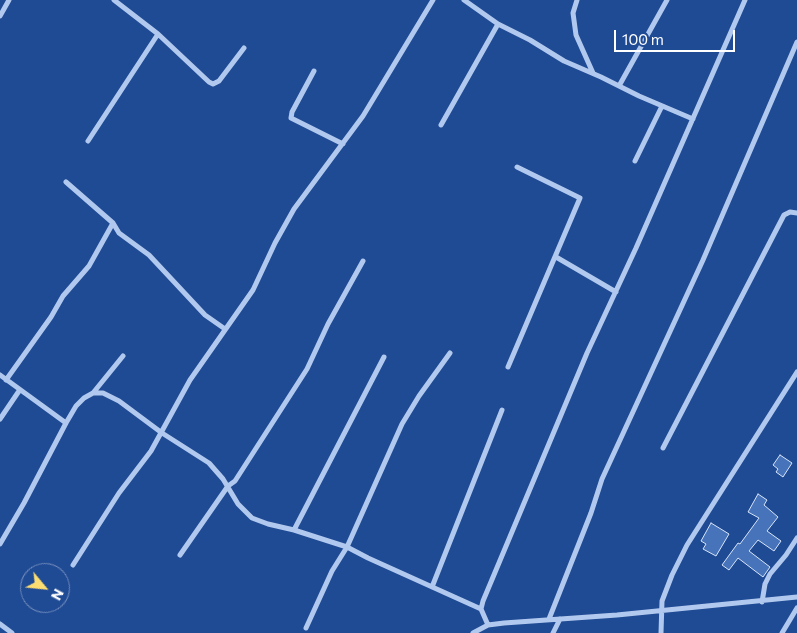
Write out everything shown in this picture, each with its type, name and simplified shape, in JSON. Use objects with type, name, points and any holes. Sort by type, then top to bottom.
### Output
[{"type":"street","points":[[0,16],[9,0]]},
{"type":"street","points":[[114,0],[158,34],[208,82],[213,84],[219,81],[244,48]]},
{"type":"street","points":[[73,565],[119,492],[151,451],[190,380],[253,290],[275,243],[294,209],[363,116],[433,0]]},
{"type":"street","points":[[464,0],[498,24],[530,40],[564,61],[693,119]]},
{"type":"street","points":[[577,0],[573,13],[576,35],[594,73]]},
{"type":"street","points":[[619,86],[667,0]]},
{"type":"street","points":[[488,625],[481,610],[483,601],[587,352],[616,292],[745,0]]},
{"type":"street","points":[[442,125],[498,24]]},
{"type":"street","points":[[88,141],[158,34]]},
{"type":"street","points":[[549,619],[602,479],[703,260],[797,42]]},
{"type":"street","points":[[790,58],[797,61]]},
{"type":"street","points":[[314,71],[292,112],[292,118],[344,144]]},
{"type":"street","points":[[635,161],[662,106]]},
{"type":"street","points":[[508,367],[580,198],[517,167]]},
{"type":"street","points":[[66,182],[113,223],[119,233],[149,255],[205,315],[225,329]]},
{"type":"street","points":[[663,448],[784,214],[790,212],[797,213]]},
{"type":"street","points":[[6,380],[51,317],[63,296],[90,266],[113,223]]},
{"type":"street","points":[[556,257],[616,292]]},
{"type":"street","points":[[180,555],[228,486],[235,481],[307,369],[328,324],[363,261]]},
{"type":"street","points":[[306,628],[332,571],[348,547],[402,424],[419,396],[450,353]]},
{"type":"street","points":[[0,544],[76,406],[84,398],[94,393],[123,356]]},
{"type":"street","points":[[294,530],[384,357]]},
{"type":"street","points":[[661,633],[662,601],[687,545],[797,372]]},
{"type":"street","points":[[0,375],[19,391],[66,423]]},
{"type":"street","points":[[0,418],[19,391]]},
{"type":"street","points":[[94,393],[103,393],[118,401],[162,433],[209,463],[223,478],[238,504],[252,518],[348,547],[481,610]]},
{"type":"street","points":[[432,587],[502,410]]},
{"type":"street","points":[[762,602],[765,584],[770,574],[797,538]]},
{"type":"street","points":[[474,633],[488,625],[797,598]]},
{"type":"street","points":[[782,633],[797,608]]},
{"type":"street","points":[[553,633],[560,618]]},
{"type":"street","points":[[0,624],[12,633]]},
{"type":"building","points":[[780,455],[792,463],[783,477],[776,472],[778,469],[773,465]]},
{"type":"building","points":[[758,494],[767,500],[764,505],[778,517],[767,531],[781,541],[774,551],[758,540],[749,551],[770,567],[763,577],[738,558],[729,570],[722,565],[759,518],[748,512]]},
{"type":"building","points":[[711,523],[729,534],[716,556],[703,549],[706,544],[701,541]]}]
